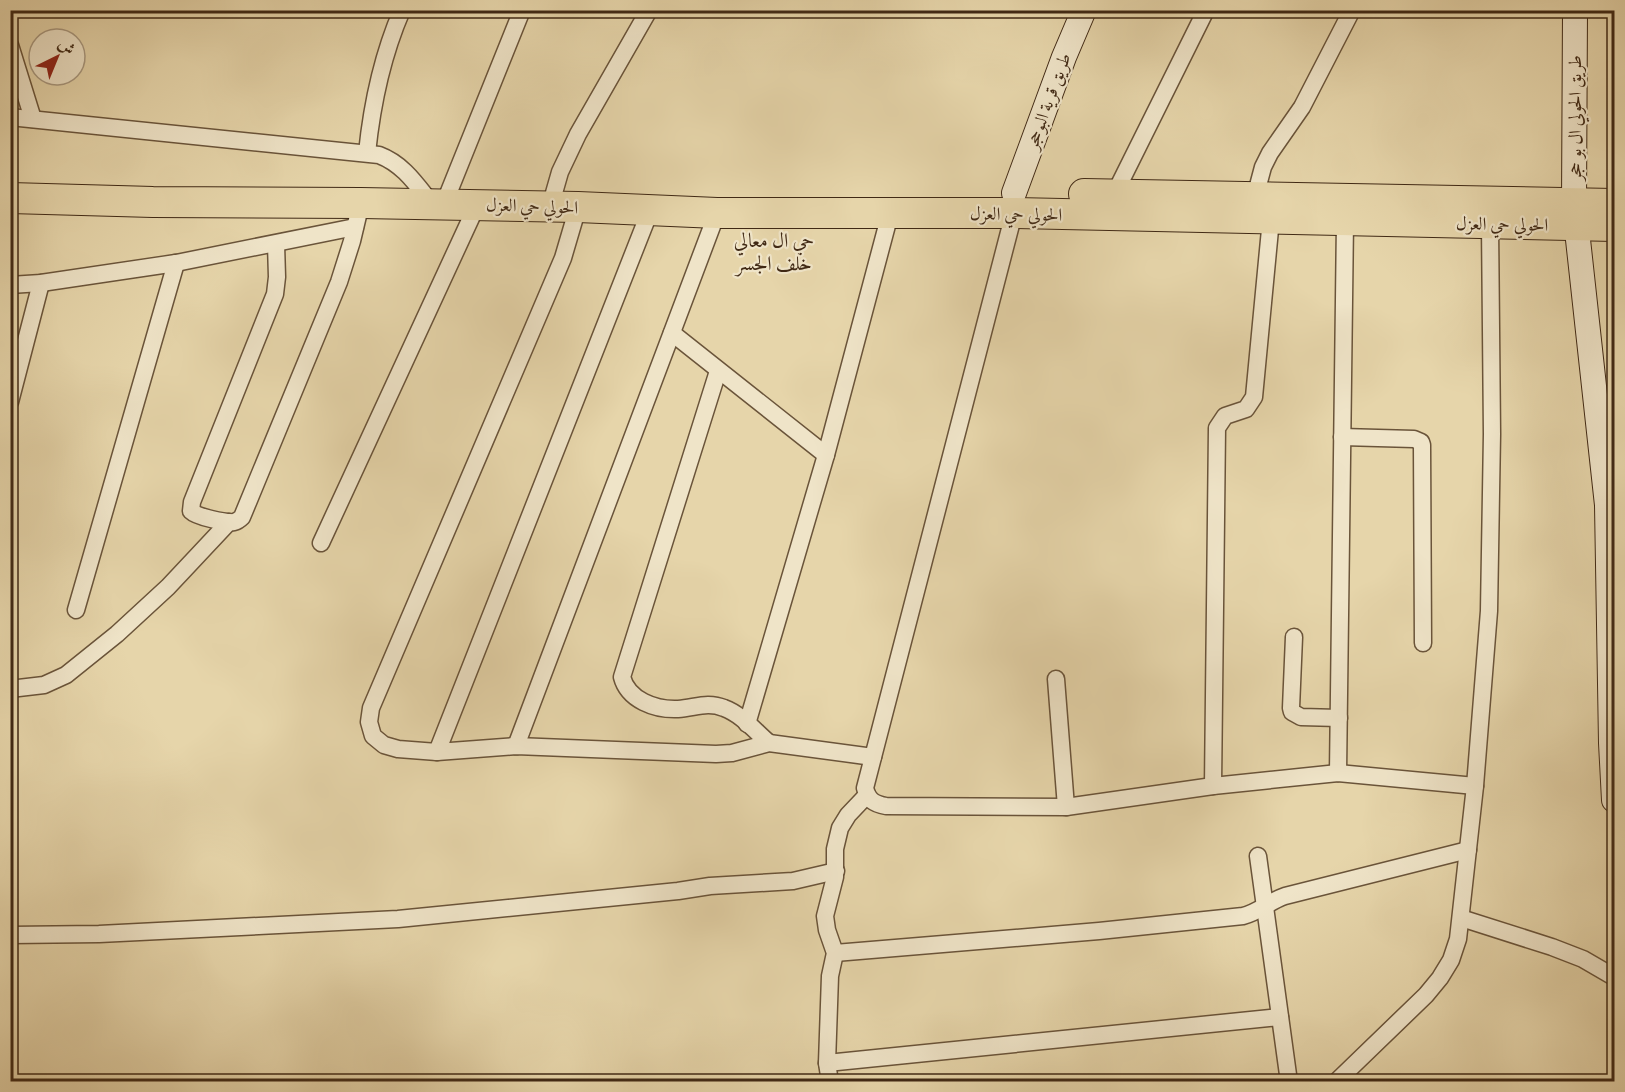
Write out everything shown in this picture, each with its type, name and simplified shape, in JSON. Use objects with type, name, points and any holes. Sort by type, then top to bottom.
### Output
[{"type":"highway","name":"الحولي حي العزل","points":[[566,200],[650,211],[890,214],[1114,195],[1263,208],[1345,221],[1490,224],[1575,214],[1614,204]]},
{"type":"highway","name":"الحولي حي العزل","points":[[10,198],[153,202],[358,215],[438,204],[477,205],[497,197],[566,200],[1014,203],[1575,214],[1614,226]]},
{"type":"street","points":[[367,153],[377,85],[402,10]]},
{"type":"street","points":[[10,117],[367,153],[390,159],[399,165],[438,204],[522,10]]},
{"type":"street","points":[[649,10],[572,144],[560,172],[566,200],[563,258],[371,708],[369,722],[373,736],[384,745],[437,752],[516,746],[716,754],[732,753],[769,742],[873,757]]},
{"type":"street","name":"طريق قرية البوحجر","points":[[1014,203],[1064,57],[1084,10]]},
{"type":"street","points":[[1114,195],[1206,10]]},
{"type":"street","points":[[1213,786],[1217,428],[1225,416],[1246,409],[1254,397],[1263,167],[1306,100],[1352,10]]},
{"type":"street","name":"طريق الحولي ال بو حجر","points":[[1575,10],[1575,214],[1607,505],[1612,636],[1614,800]]},
{"type":"street","points":[[10,45],[33,119]]},
{"type":"street","points":[[1014,203],[865,788],[871,802],[886,806],[1066,807],[1213,786],[1338,773],[1475,786]]},
{"type":"street","points":[[321,543],[477,205]]},
{"type":"street","points":[[437,752],[650,211]]},
{"type":"street","points":[[516,746],[717,213]]},
{"type":"street","points":[[747,724],[826,455],[890,214]]},
{"type":"street","points":[[10,285],[41,283],[176,263],[276,244],[358,215]]},
{"type":"street","points":[[276,244],[277,277],[272,302],[190,507],[194,514],[229,522],[239,520],[244,512],[339,282],[358,215]]},
{"type":"street","points":[[1338,773],[1345,221]]},
{"type":"street","points":[[1340,1080],[1426,995],[1451,960],[1458,939],[1475,786],[1489,611],[1492,527],[1490,224]]},
{"type":"street","points":[[76,610],[176,263]]},
{"type":"street","points":[[10,402],[41,283]]},
{"type":"street","points":[[672,333],[826,455]]},
{"type":"street","points":[[718,371],[622,677],[624,687],[631,695],[654,706],[676,709],[716,705],[731,711],[769,742]]},
{"type":"street","points":[[1342,437],[1414,439],[1421,442],[1423,643]]},
{"type":"street","points":[[10,689],[44,685],[66,675],[117,634],[168,587],[229,522]]},
{"type":"street","points":[[1294,637],[1290,708],[1292,712],[1301,717],[1339,718]]},
{"type":"street","points":[[1056,679],[1066,807]]},
{"type":"street","points":[[830,1082],[827,1063],[830,976],[835,953],[825,922],[836,872],[835,849],[840,828],[848,815],[867,795]]},
{"type":"street","points":[[835,953],[1099,931],[1251,914],[1285,896],[1468,850]]},
{"type":"street","points":[[1258,856],[1263,907],[1289,1082]]},
{"type":"street","points":[[10,935],[99,934],[398,919],[710,886],[793,881],[836,872]]},
{"type":"street","points":[[1461,918],[1552,947],[1583,959],[1614,977]]},
{"type":"street","points":[[827,1063],[1281,1017]]},
{"type":"district","name":"حي ال معالي خلف الجسر","points":[[774,252]]}]
